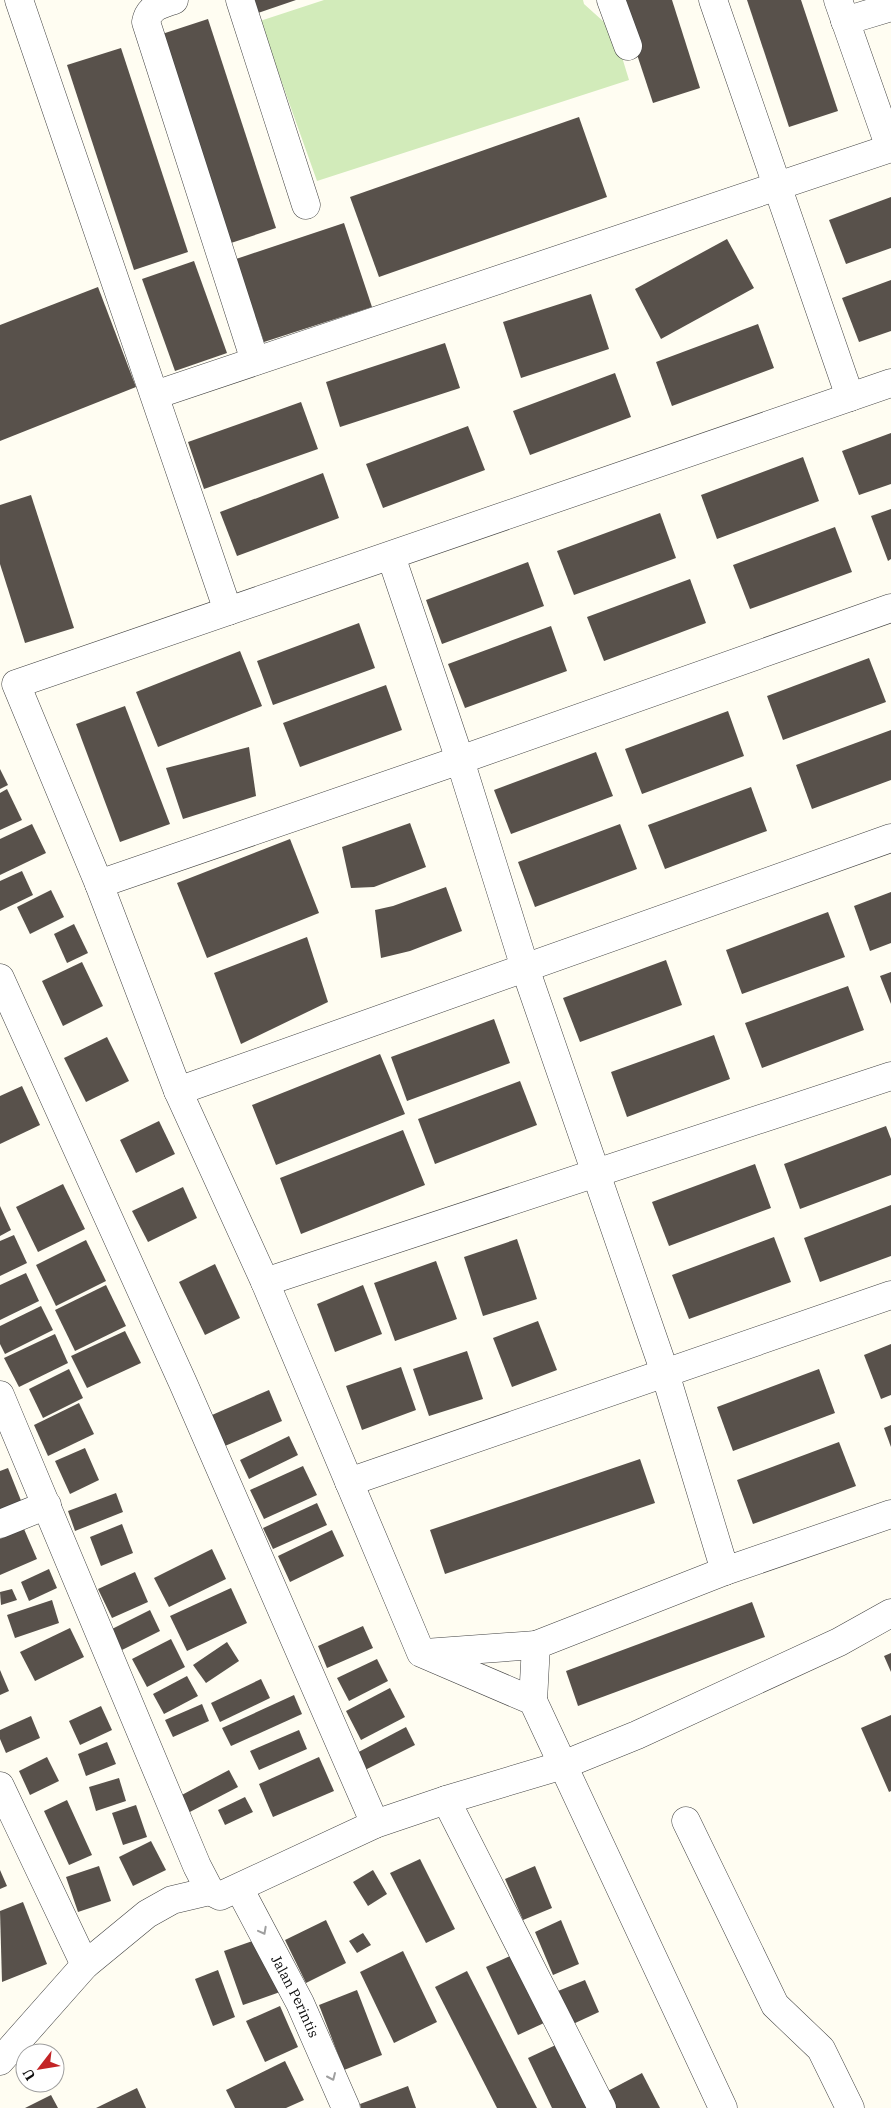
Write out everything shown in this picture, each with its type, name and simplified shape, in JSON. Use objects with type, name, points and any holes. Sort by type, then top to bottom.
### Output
[{"type":"street","points":[[20,0],[228,611]]},
{"type":"street","points":[[174,0],[152,8],[147,15],[146,22],[255,361]]},
{"type":"street","points":[[240,0],[306,205]]},
{"type":"street","points":[[611,0],[628,46]]},
{"type":"street","points":[[713,0],[850,397]]},
{"type":"street","points":[[155,395],[890,148],[842,10],[891,7]]},
{"type":"street","points":[[533,1701],[421,1653],[265,1282],[178,1091],[99,884],[16,684],[891,383]]},
{"type":"street","points":[[391,556],[460,760],[525,968],[665,1373],[726,1571]]},
{"type":"street","points":[[99,884],[460,760],[891,608]]},
{"type":"street","points":[[178,1091],[891,838]]},
{"type":"street","points":[[0,978],[183,1383],[375,1824]]},
{"type":"street","points":[[265,1282],[891,1076]]},
{"type":"street","points":[[350,1482],[891,1295]]},
{"type":"street","points":[[0,1395],[197,1866],[210,1891],[220,1896],[375,1824],[446,1800],[563,1765],[706,1704],[839,1642],[891,1614]]},
{"type":"street","points":[[0,1524],[47,1504]]},
{"type":"street","points":[[421,1653],[536,1645],[726,1571],[891,1514]]},
{"type":"street","points":[[536,1645],[533,1701],[723,2108]]},
{"type":"street","points":[[0,1786],[84,1965]]},
{"type":"street","points":[[446,1800],[602,2108]]},
{"type":"street","points":[[686,1821],[775,2005],[821,2049],[850,2108]]},
{"type":"street","name":"Jalan Perintis","points":[[239,1888],[300,2003],[346,2108]]},
{"type":"street","points":[[0,2060],[84,1965],[147,1914],[172,1900],[210,1891]]},
{"type":"green space","points":[[324,0],[583,0],[584,4],[614,31],[629,80],[317,181],[260,21]]},
{"type":"building","points":[[254,0],[296,0],[258,13]]},
{"type":"building","points":[[619,0],[672,0],[700,88],[653,103]]},
{"type":"building","points":[[747,0],[801,0],[838,111],[789,127]]},
{"type":"building","points":[[208,19],[276,228],[228,244],[159,35]]},
{"type":"building","points":[[121,48],[188,252],[134,270],[67,65]]},
{"type":"building","points":[[579,117],[607,197],[379,277],[350,197]]},
{"type":"building","points":[[891,197],[891,248],[846,264],[829,220]]},
{"type":"building","points":[[344,223],[372,307],[264,342],[236,259]]},
{"type":"building","points":[[727,239],[754,288],[661,339],[635,289]]},
{"type":"building","points":[[194,261],[227,353],[175,371],[142,279]]},
{"type":"building","points":[[891,280],[891,331],[859,342],[842,298]]},
{"type":"building","points":[[98,287],[136,387],[0,441],[0,325]]},
{"type":"building","points":[[591,294],[609,349],[521,378],[503,322]]},
{"type":"building","points":[[758,324],[774,368],[672,406],[656,362]]},
{"type":"building","points":[[445,343],[460,388],[340,427],[326,382]]},
{"type":"building","points":[[615,373],[631,417],[530,455],[513,411]]},
{"type":"building","points":[[301,402],[318,449],[204,489],[188,442]]},
{"type":"building","points":[[468,426],[485,470],[383,508],[366,464]]},
{"type":"building","points":[[891,433],[891,484],[859,495],[842,451]]},
{"type":"building","points":[[803,457],[819,501],[717,539],[701,495]]},
{"type":"building","points":[[323,473],[339,518],[237,556],[220,512]]},
{"type":"building","points":[[31,495],[74,628],[25,643],[0,564],[0,505]]},
{"type":"building","points":[[891,509],[891,559],[888,561],[871,516]]},
{"type":"building","points":[[660,513],[676,558],[574,595],[557,551]]},
{"type":"building","points":[[835,527],[852,572],[750,609],[733,565]]},
{"type":"building","points":[[528,562],[544,606],[442,644],[426,600]]},
{"type":"building","points":[[690,579],[706,623],[604,661],[587,617]]},
{"type":"building","points":[[359,623],[375,668],[273,705],[257,661]]},
{"type":"building","points":[[551,626],[567,671],[465,708],[448,664]]},
{"type":"building","points":[[240,651],[262,706],[158,747],[136,692]]},
{"type":"building","points":[[869,658],[886,702],[783,740],[767,696]]},
{"type":"building","points":[[386,685],[402,730],[300,767],[283,723]]},
{"type":"building","points":[[125,706],[170,824],[120,842],[76,724]]},
{"type":"building","points":[[728,711],[744,756],[642,794],[625,749]]},
{"type":"building","points":[[891,730],[891,780],[812,809],[796,765]]},
{"type":"building","points":[[249,747],[256,796],[183,819],[166,768]]},
{"type":"building","points":[[596,752],[613,796],[511,834],[494,790]]},
{"type":"building","points":[[0,769],[8,785],[0,789]]},
{"type":"building","points":[[751,787],[767,831],[665,869],[648,825]]},
{"type":"building","points":[[7,789],[22,820],[0,830],[0,793]]},
{"type":"building","points":[[410,823],[426,867],[374,887],[351,888],[342,847]]},
{"type":"building","points":[[32,824],[46,853],[0,875],[0,839]]},
{"type":"building","points":[[620,824],[637,869],[535,907],[518,862]]},
{"type":"building","points":[[290,839],[319,913],[207,958],[177,883]]},
{"type":"building","points":[[22,871],[33,895],[0,911],[0,881]]},
{"type":"building","points":[[446,887],[462,931],[410,951],[381,958],[375,910],[393,906]]},
{"type":"building","points":[[51,890],[64,917],[30,934],[17,907]]},
{"type":"building","points":[[891,892],[891,943],[870,951],[854,906]]},
{"type":"building","points":[[828,912],[845,957],[742,994],[726,950]]},
{"type":"building","points":[[74,924],[88,953],[67,963],[54,934]]},
{"type":"building","points":[[307,937],[328,1002],[241,1044],[214,973]]},
{"type":"building","points":[[666,960],[682,1005],[580,1042],[563,998]]},
{"type":"building","points":[[82,962],[103,1006],[63,1026],[42,981]]},
{"type":"building","points":[[891,972],[891,1004],[880,976]]},
{"type":"building","points":[[848,986],[864,1030],[762,1068],[745,1023]]},
{"type":"building","points":[[494,1019],[510,1063],[407,1101],[391,1057]]},
{"type":"building","points":[[714,1035],[730,1079],[627,1117],[611,1072]]},
{"type":"building","points":[[107,1037],[129,1081],[86,1102],[64,1058]]},
{"type":"building","points":[[380,1054],[405,1114],[276,1165],[252,1105]]},
{"type":"building","points":[[520,1081],[537,1125],[435,1164],[418,1119]]},
{"type":"building","points":[[22,1086],[40,1125],[0,1144],[0,1096]]},
{"type":"building","points":[[159,1121],[175,1154],[136,1173],[120,1140]]},
{"type":"building","points":[[886,1126],[891,1139],[891,1175],[800,1209],[784,1164]]},
{"type":"building","points":[[403,1130],[425,1185],[301,1234],[280,1178]]},
{"type":"building","points":[[755,1164],[771,1208],[669,1246],[652,1202]]},
{"type":"building","points":[[63,1184],[85,1229],[38,1252],[16,1207]]},
{"type":"building","points":[[183,1187],[197,1218],[148,1242],[132,1211]]},
{"type":"building","points":[[891,1205],[891,1256],[820,1282],[804,1238]]},
{"type":"building","points":[[0,1206],[11,1230],[0,1236]]},
{"type":"building","points":[[14,1235],[27,1263],[0,1276],[0,1241]]},
{"type":"building","points":[[774,1237],[791,1282],[689,1319],[672,1275]]},
{"type":"building","points":[[517,1239],[537,1299],[483,1316],[464,1257]]},
{"type":"building","points":[[86,1240],[106,1281],[56,1306],[36,1265]]},
{"type":"building","points":[[436,1261],[457,1319],[395,1341],[374,1283]]},
{"type":"building","points":[[215,1264],[240,1318],[205,1335],[179,1282]]},
{"type":"building","points":[[26,1273],[39,1301],[0,1320],[0,1285]]},
{"type":"building","points":[[106,1285],[126,1326],[75,1351],[55,1310]]},
{"type":"building","points":[[363,1285],[382,1334],[335,1352],[317,1304]]},
{"type":"building","points":[[41,1306],[53,1330],[5,1354],[0,1344],[0,1326]]},
{"type":"building","points":[[538,1321],[557,1370],[512,1387],[493,1338]]},
{"type":"building","points":[[125,1331],[141,1363],[87,1388],[71,1356]]},
{"type":"building","points":[[55,1334],[68,1363],[19,1387],[4,1358]]},
{"type":"building","points":[[891,1344],[891,1395],[881,1399],[864,1355]]},
{"type":"building","points":[[467,1351],[483,1399],[429,1416],[413,1369]]},
{"type":"building","points":[[401,1367],[416,1410],[362,1430],[346,1386]]},
{"type":"building","points":[[69,1369],[83,1398],[43,1418],[29,1389]]},
{"type":"building","points":[[819,1369],[835,1413],[733,1451],[717,1407]]},
{"type":"building","points":[[269,1390],[282,1421],[225,1446],[212,1415]]},
{"type":"building","points":[[79,1403],[94,1434],[48,1456],[34,1425]]},
{"type":"building","points":[[891,1425],[891,1447],[884,1428]]},
{"type":"building","points":[[289,1436],[298,1455],[249,1479],[240,1460]]},
{"type":"building","points":[[839,1442],[856,1486],[753,1524],[737,1480]]},
{"type":"building","points":[[85,1448],[99,1480],[70,1494],[55,1461]]},
{"type":"building","points":[[640,1459],[655,1503],[445,1574],[430,1530]]},
{"type":"building","points":[[303,1466],[317,1495],[264,1519],[250,1490]]},
{"type":"building","points":[[8,1468],[22,1503],[0,1511],[0,1471]]},
{"type":"building","points":[[116,1493],[123,1512],[75,1531],[68,1511]]},
{"type":"building","points":[[317,1503],[327,1525],[273,1549],[263,1528]]},
{"type":"building","points":[[122,1524],[133,1553],[101,1566],[90,1537]]},
{"type":"building","points":[[24,1529],[37,1559],[0,1575],[0,1539]]},
{"type":"building","points":[[332,1530],[344,1556],[290,1582],[278,1556]]},
{"type":"building","points":[[212,1549],[226,1579],[169,1607],[154,1578]]},
{"type":"building","points":[[49,1569],[57,1588],[29,1601],[21,1582]]},
{"type":"building","points":[[135,1572],[148,1602],[112,1618],[98,1589]]},
{"type":"building","points":[[231,1588],[247,1623],[187,1651],[170,1616]]},
{"type":"building","points":[[12,1589],[17,1600],[1,1605],[0,1592]]},
{"type":"building","points":[[52,1600],[59,1623],[15,1638],[7,1615]]},
{"type":"building","points":[[752,1602],[765,1637],[578,1706],[566,1671]]},
{"type":"building","points":[[150,1610],[160,1631],[122,1650],[112,1629]]},
{"type":"building","points":[[363,1626],[373,1648],[327,1668],[318,1646]]},
{"type":"building","points":[[70,1628],[84,1657],[35,1681],[20,1652]]},
{"type":"building","points":[[171,1639],[185,1667],[147,1687],[132,1659]]},
{"type":"building","points":[[227,1642],[239,1661],[206,1683],[193,1665]]},
{"type":"building","points":[[891,1653],[891,1672],[884,1656]]},
{"type":"building","points":[[377,1659],[388,1681],[349,1701],[337,1678]]},
{"type":"building","points":[[0,1670],[9,1691],[0,1695]]},
{"type":"building","points":[[187,1676],[198,1696],[164,1714],[153,1694]]},
{"type":"building","points":[[261,1679],[270,1698],[220,1722],[211,1703]]},
{"type":"building","points":[[390,1688],[405,1717],[361,1740],[346,1711]]},
{"type":"building","points":[[294,1695],[302,1714],[231,1746],[222,1728]]},
{"type":"building","points":[[202,1704],[209,1721],[173,1737],[165,1720]]},
{"type":"building","points":[[101,1706],[112,1730],[80,1745],[69,1721]]},
{"type":"building","points":[[891,1715],[891,1791],[889,1792],[861,1728]]},
{"type":"building","points":[[31,1716],[40,1738],[6,1753],[0,1739],[0,1730]]},
{"type":"building","points":[[406,1727],[415,1745],[359,1773],[351,1756]]},
{"type":"building","points":[[299,1730],[307,1749],[259,1770],[250,1751]]},
{"type":"building","points":[[107,1742],[116,1764],[86,1776],[78,1754]]},
{"type":"building","points":[[47,1757],[59,1781],[30,1795],[19,1771]]},
{"type":"building","points":[[319,1757],[334,1791],[273,1817],[259,1784]]},
{"type":"building","points":[[229,1770],[238,1787],[186,1814],[178,1797]]},
{"type":"building","points":[[119,1778],[126,1801],[96,1811],[89,1787]]},
{"type":"building","points":[[245,1797],[253,1812],[225,1825],[218,1810]]},
{"type":"building","points":[[67,1800],[92,1855],[69,1865],[44,1811]]},
{"type":"building","points":[[136,1805],[147,1837],[123,1845],[112,1813]]},
{"type":"building","points":[[151,1841],[166,1870],[133,1886],[119,1857]]},
{"type":"building","points":[[420,1859],[455,1929],[426,1943],[390,1873]]},
{"type":"building","points":[[99,1866],[111,1901],[78,1912],[66,1877]]},
{"type":"building","points":[[535,1866],[552,1908],[523,1920],[505,1879]]},
{"type":"building","points":[[0,1870],[7,1886],[0,1889]]},
{"type":"building","points":[[373,1870],[387,1894],[368,1906],[353,1882]]},
{"type":"building","points":[[23,1902],[47,1964],[2,1982],[0,1911]]},
{"type":"building","points":[[326,1920],[346,1963],[306,1983],[285,1940]]},
{"type":"building","points":[[561,1920],[579,1964],[553,1975],[535,1932]]},
{"type":"building","points":[[363,1933],[371,1945],[357,1953],[349,1941]]},
{"type":"building","points":[[261,1938],[280,1992],[243,2005],[224,1951]]},
{"type":"building","points":[[403,1951],[437,2022],[394,2043],[360,1972]]},
{"type":"building","points":[[512,1955],[544,2023],[518,2035],[486,1967]]},
{"type":"building","points":[[218,1970],[235,2017],[213,2026],[195,1979]]},
{"type":"building","points":[[467,1971],[537,2108],[497,2108],[435,1987]]},
{"type":"building","points":[[585,1980],[599,2012],[573,2024],[558,1991]]},
{"type":"building","points":[[357,1990],[382,2055],[344,2070],[319,2005]]},
{"type":"building","points":[[280,2006],[298,2047],[265,2062],[246,2021]]},
{"type":"building","points":[[560,2043],[591,2108],[552,2108],[528,2058]]},
{"type":"building","points":[[285,2061],[304,2100],[286,2108],[235,2108],[226,2090]]},
{"type":"building","points":[[642,2073],[660,2108],[612,2108],[604,2093]]},
{"type":"building","points":[[408,2086],[416,2108],[361,2108],[360,2104]]},
{"type":"building","points":[[137,2088],[146,2108],[96,2108]]},
{"type":"building","points":[[51,2095],[58,2108],[25,2108]]}]
